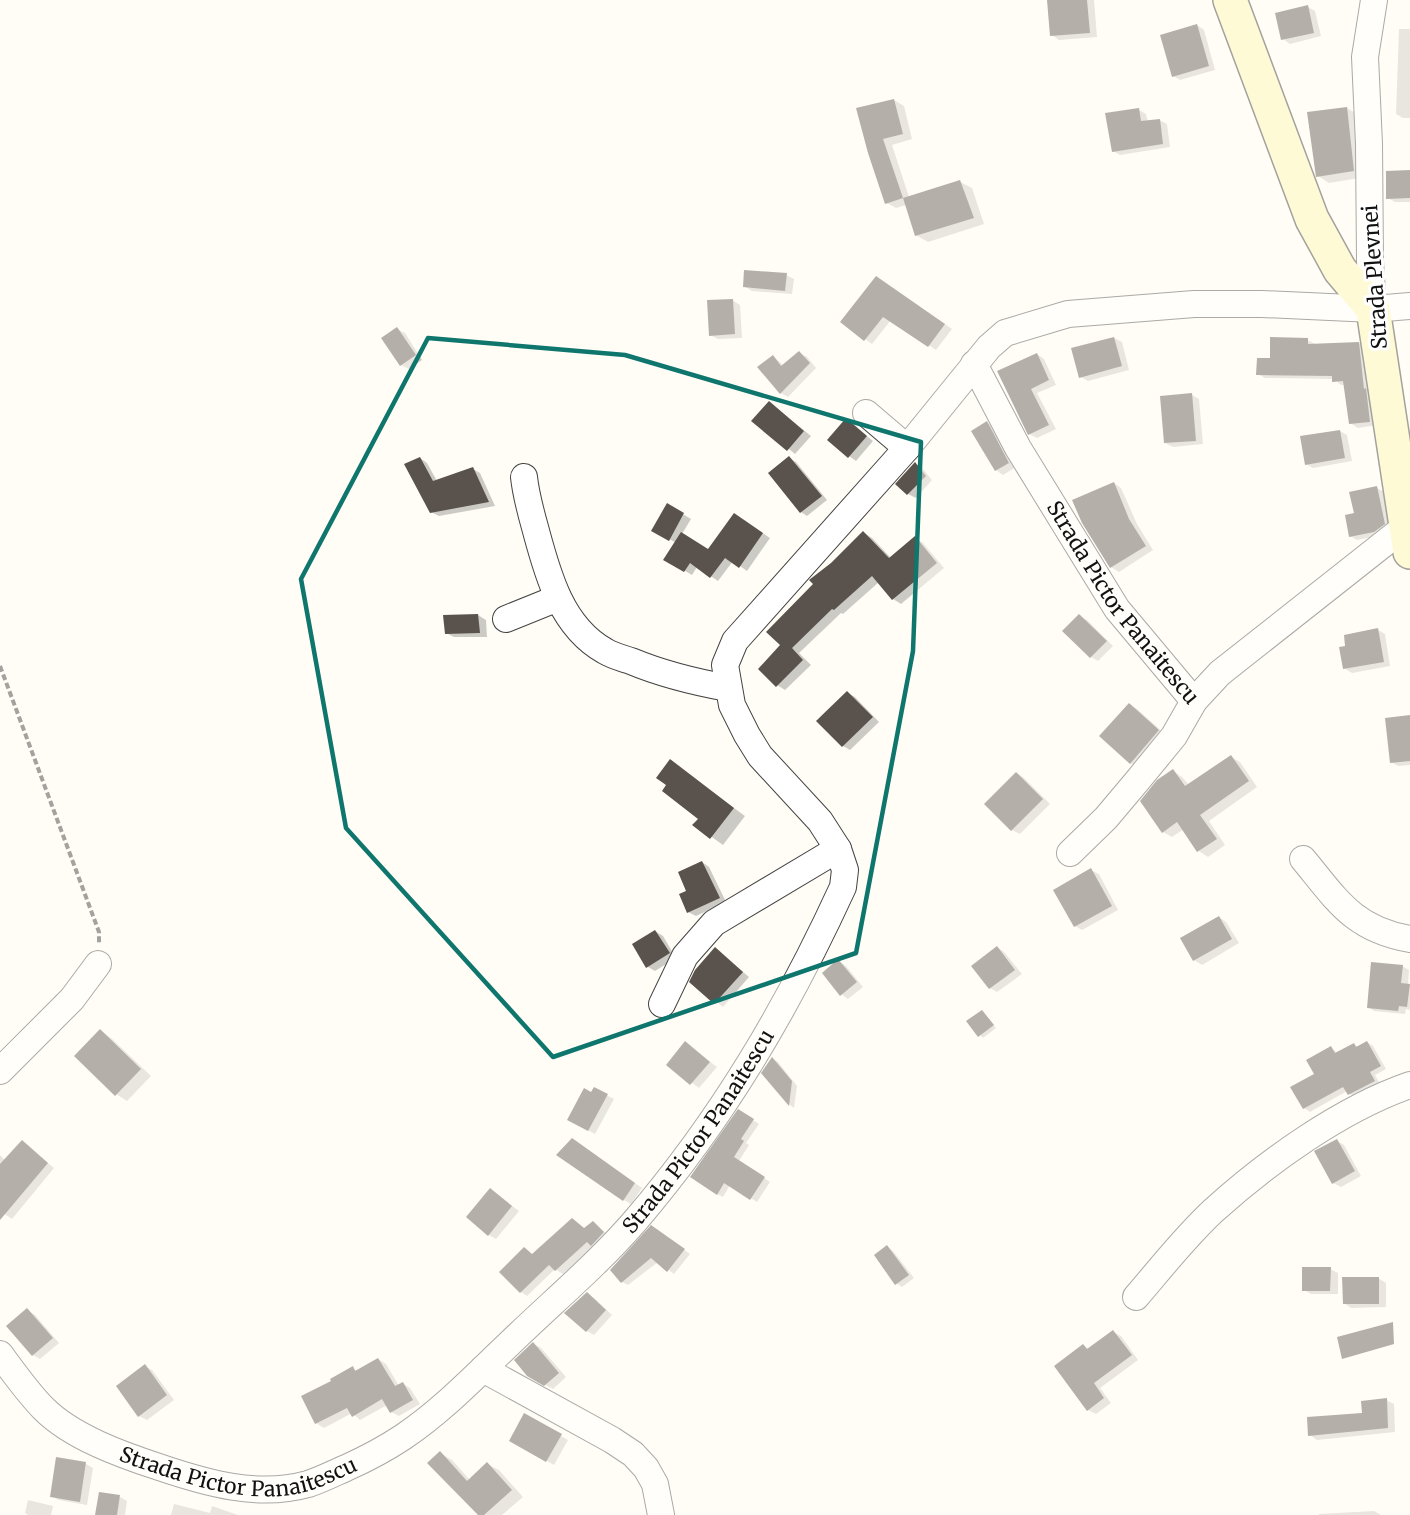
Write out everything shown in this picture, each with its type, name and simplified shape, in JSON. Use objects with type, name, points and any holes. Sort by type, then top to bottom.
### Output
[{"type":"street","points":[[1230,0],[1311,219],[1340,270],[1373,309],[1410,306]]},
{"type":"street","name":"Strada Plevnei","points":[[1374,0],[1365,57],[1373,309],[1408,539]]},
{"type":"street","name":"Strada Pictor Panaitescu","points":[[0,1354],[46,1411],[70,1429],[146,1463],[208,1484],[273,1490],[308,1484],[372,1456],[404,1437],[444,1405],[483,1369],[586,1272],[635,1222],[715,1118],[753,1060],[788,998],[843,887],[845,870],[838,849],[820,821],[760,756],[732,705],[725,665],[735,641],[907,448],[974,364],[1005,333],[1068,314],[1194,304],[1262,303],[1373,309]]},
{"type":"street","name":"Strada Pictor Panaitescu","points":[[974,364],[1018,448],[1117,609],[1194,701],[1167,745],[1106,818],[1070,853]]},
{"type":"street","points":[[866,413],[907,448]]},
{"type":"street","points":[[524,477],[525,491],[546,567],[558,598],[575,626],[604,651],[650,669],[694,682],[728,688]]},
{"type":"street","points":[[1194,701],[1220,674],[1408,539]]},
{"type":"street","points":[[506,619],[558,598]]},
{"type":"street","points":[[662,1004],[685,956],[714,923],[838,849]]},
{"type":"street","points":[[1303,859],[1345,909],[1367,926],[1390,935],[1410,939]]},
{"type":"street","points":[[0,1071],[72,999],[98,964]]},
{"type":"street","points":[[1136,1297],[1197,1228],[1249,1181],[1292,1148],[1342,1118],[1384,1094],[1410,1085]]},
{"type":"street","points":[[483,1369],[612,1440],[633,1454],[646,1467],[655,1484],[660,1515]]},
{"type":"path","points":[[0,666],[99,932],[98,964]]},
{"type":"highlighted area","points":[[428,338],[625,355],[921,442],[913,651],[856,953],[553,1057],[346,828],[301,579]]},
{"type":"building","points":[[1047,0],[1087,0],[1090,33],[1050,36]]},
{"type":"building","points":[[1308,5],[1314,33],[1281,40],[1275,13]]},
{"type":"building","points":[[1197,24],[1209,66],[1172,77],[1160,35]]},
{"type":"building","points":[[894,99],[903,134],[883,139],[903,198],[885,204],[856,108]]},
{"type":"building","points":[[1347,107],[1354,171],[1316,177],[1307,112]]},
{"type":"building","points":[[1139,108],[1141,121],[1160,119],[1163,144],[1112,152],[1105,113]]},
{"type":"building","points":[[1410,170],[1410,198],[1386,199],[1386,171]]},
{"type":"building","points":[[960,180],[974,218],[915,236],[903,198]]},
{"type":"building","points":[[744,270],[787,273],[785,291],[743,287]]},
{"type":"building","points":[[876,276],[945,324],[928,347],[883,317],[864,341],[840,322]]},
{"type":"building","points":[[733,299],[735,334],[709,336],[707,300]]},
{"type":"building","points":[[397,327],[416,355],[400,366],[381,338]]},
{"type":"building","points":[[1114,337],[1122,366],[1079,378],[1071,348]]},
{"type":"building","points":[[1270,337],[1308,338],[1308,344],[1359,342],[1370,422],[1349,424],[1343,381],[1332,382],[1332,376],[1256,375],[1257,358],[1270,358]]},
{"type":"building","points":[[799,351],[810,363],[780,394],[757,367],[773,355],[781,366]]},
{"type":"building","points":[[1037,353],[1049,380],[1031,389],[1049,425],[1028,435],[997,371]]},
{"type":"building","points":[[1192,393],[1196,441],[1164,443],[1160,396]]},
{"type":"building","points":[[769,401],[804,431],[787,451],[751,421]]},
{"type":"building","points":[[846,418],[867,436],[848,458],[827,440]]},
{"type":"building","points":[[987,421],[1009,463],[995,471],[971,431]]},
{"type":"building","points":[[1340,430],[1345,458],[1305,465],[1300,436]]},
{"type":"building","points":[[789,456],[822,496],[800,513],[768,473]]},
{"type":"building","points":[[420,457],[433,481],[473,467],[489,502],[430,513],[404,464]]},
{"type":"building","points":[[915,462],[926,476],[907,495],[895,484]]},
{"type":"building","points":[[1114,482],[1129,519],[1146,546],[1110,568],[1082,523],[1072,500]]},
{"type":"building","points":[[1377,486],[1385,524],[1374,532],[1349,537],[1345,515],[1354,513],[1349,492]]},
{"type":"building","points":[[667,503],[684,513],[669,541],[651,531]]},
{"type":"building","points":[[734,513],[763,533],[739,568],[725,558],[710,578],[690,563],[684,572],[663,560],[681,532],[708,549]]},
{"type":"building","points":[[863,531],[889,558],[915,536],[937,563],[892,600],[872,576],[834,610],[832,609],[792,648],[803,660],[776,687],[758,669],[780,645],[766,632],[813,584],[809,580],[831,563]]},
{"type":"building","points":[[478,614],[480,633],[445,634],[443,615]]},
{"type":"building","points":[[1079,614],[1107,641],[1090,658],[1062,631]]},
{"type":"building","points":[[1378,628],[1384,662],[1343,669],[1339,647],[1345,646],[1344,635]]},
{"type":"building","points":[[847,691],[873,717],[842,747],[816,721]]},
{"type":"building","points":[[1129,703],[1159,730],[1130,764],[1099,736]]},
{"type":"building","points":[[1410,715],[1410,761],[1390,763],[1385,718]]},
{"type":"building","points":[[1231,755],[1249,781],[1200,815],[1217,839],[1197,852],[1177,822],[1162,833],[1140,801],[1157,780],[1173,769],[1185,786]]},
{"type":"building","points":[[670,759],[734,808],[710,839],[692,825],[698,819],[662,791],[666,785],[656,778]]},
{"type":"building","points":[[1016,772],[1043,799],[1011,831],[984,804]]},
{"type":"building","points":[[702,861],[720,898],[687,913],[679,894],[686,891],[678,872]]},
{"type":"building","points":[[1091,868],[1112,906],[1074,927],[1053,890]]},
{"type":"building","points":[[1219,916],[1232,939],[1193,961],[1180,938]]},
{"type":"building","points":[[655,930],[670,953],[646,968],[632,944]]},
{"type":"building","points":[[997,946],[1015,970],[989,989],[971,966]]},
{"type":"building","points":[[715,947],[743,972],[714,1004],[689,982],[695,970]]},
{"type":"building","points":[[838,959],[857,982],[840,996],[822,973]]},
{"type":"building","points":[[1371,962],[1403,965],[1401,983],[1410,984],[1407,1007],[1399,1006],[1398,1011],[1367,1008]]},
{"type":"building","points":[[982,1010],[994,1025],[978,1037],[966,1021]]},
{"type":"building","points":[[100,1029],[141,1069],[115,1096],[74,1056]]},
{"type":"building","points":[[685,1041],[710,1062],[690,1085],[666,1065]]},
{"type":"building","points":[[1367,1041],[1381,1066],[1370,1072],[1375,1081],[1348,1095],[1343,1087],[1303,1109],[1290,1087],[1314,1074],[1306,1060],[1331,1046],[1335,1053],[1354,1043],[1356,1047]]},
{"type":"building","points":[[772,1057],[792,1081],[789,1106],[761,1073]]},
{"type":"building","points":[[594,1087],[608,1094],[588,1131],[567,1120],[584,1088],[591,1092]]},
{"type":"building","points":[[738,1109],[754,1119],[741,1139],[744,1141],[734,1157],[765,1177],[750,1200],[724,1183],[717,1195],[690,1177]]},
{"type":"building","points":[[572,1138],[635,1183],[623,1201],[556,1155]]},
{"type":"building","points":[[1337,1139],[1355,1171],[1332,1184],[1314,1151]]},
{"type":"building","points":[[22,1140],[48,1163],[0,1220],[0,1164]]},
{"type":"building","points":[[490,1188],[512,1206],[488,1236],[466,1217]]},
{"type":"building","points":[[572,1218],[584,1228],[593,1221],[604,1232],[591,1246],[587,1242],[555,1271],[549,1265],[520,1293],[499,1272],[524,1247],[532,1254]]},
{"type":"building","points":[[651,1225],[685,1249],[667,1272],[651,1258],[621,1283],[610,1270]]},
{"type":"building","points":[[887,1245],[909,1275],[895,1285],[874,1255]]},
{"type":"building","points":[[1302,1267],[1331,1267],[1330,1291],[1302,1291]]},
{"type":"building","points":[[1342,1277],[1379,1277],[1379,1304],[1343,1304]]},
{"type":"building","points":[[587,1292],[606,1310],[586,1332],[564,1313]]},
{"type":"building","points":[[27,1308],[53,1338],[32,1356],[6,1326]]},
{"type":"building","points":[[1393,1322],[1394,1344],[1342,1359],[1337,1337]]},
{"type":"building","points":[[1113,1330],[1132,1355],[1094,1383],[1104,1398],[1087,1411],[1054,1366],[1083,1344],[1087,1349]]},
{"type":"building","points":[[533,1342],[559,1373],[544,1386],[527,1376],[514,1360]]},
{"type":"building","points":[[378,1358],[395,1386],[403,1382],[413,1400],[390,1413],[382,1399],[352,1417],[347,1408],[315,1424],[301,1396],[331,1381],[330,1379],[353,1366],[355,1371]]},
{"type":"building","points":[[145,1364],[167,1395],[138,1417],[116,1386]]},
{"type":"building","points":[[1387,1398],[1388,1428],[1308,1436],[1307,1417],[1362,1413],[1361,1401]]},
{"type":"building","points":[[524,1413],[562,1434],[546,1462],[509,1441]]},
{"type":"building","points":[[440,1451],[467,1481],[487,1462],[512,1490],[484,1515],[478,1515],[427,1463]]},
{"type":"building","points":[[56,1457],[86,1462],[80,1502],[50,1497]]},
{"type":"building","points":[[99,1492],[120,1495],[117,1515],[95,1515]]}]
